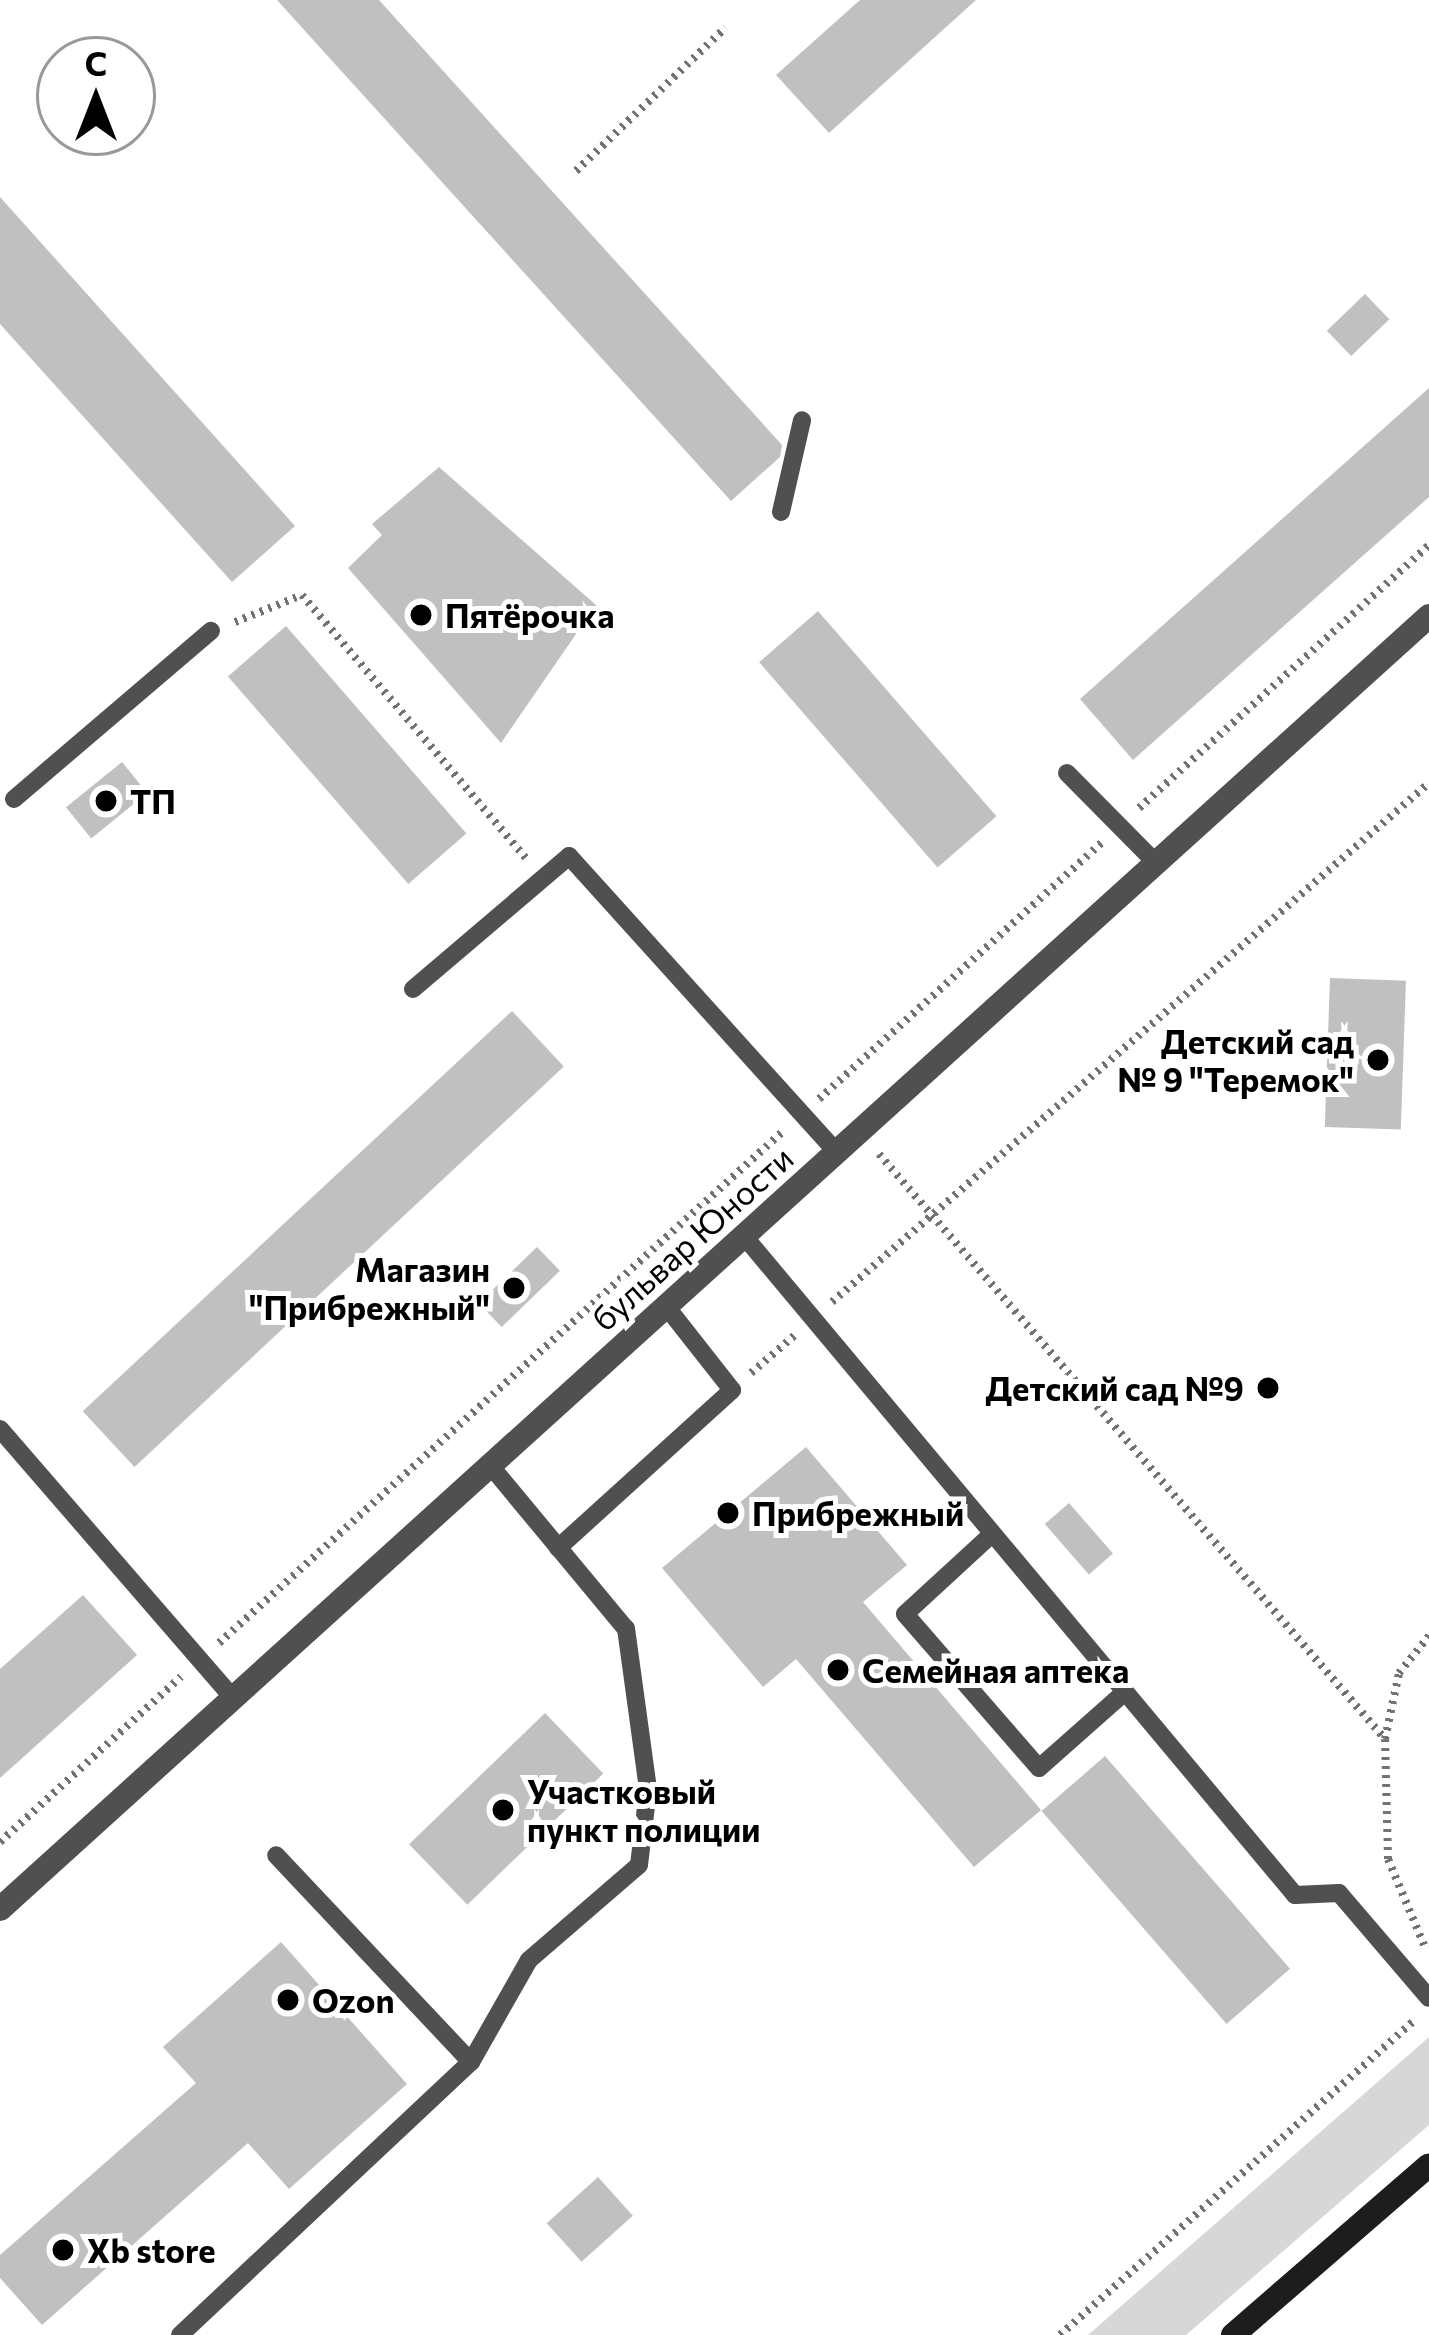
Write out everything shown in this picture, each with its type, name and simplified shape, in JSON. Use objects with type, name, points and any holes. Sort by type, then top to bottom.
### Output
[{"type":"main road","points":[[1234,2335],[1429,2165]]},
{"type":"street","name":"бульвар Юности","points":[[0,1909],[1429,616]]},
{"type":"lane","points":[[781,512],[802,420]]},
{"type":"lane","points":[[14,799],[211,631]]},
{"type":"lane","points":[[1067,773],[1156,863]]},
{"type":"lane","points":[[413,989],[569,856],[836,1152]]},
{"type":"lane","points":[[744,1236],[1295,1895],[1339,1893],[1429,1998]]},
{"type":"lane","points":[[558,1547],[732,1390],[666,1306]]},
{"type":"lane","points":[[0,1429],[233,1698]]},
{"type":"lane","points":[[180,2335],[471,2062],[529,1960],[639,1865],[646,1833],[626,1629],[490,1466]]},
{"type":"lane","points":[[992,1534],[905,1613],[1039,1768],[1125,1692]]},
{"type":"lane","points":[[276,1855],[471,2062]]},
{"type":"path","points":[[576,171],[725,28]]},
{"type":"path","points":[[0,1842],[1429,545]]},
{"type":"path","points":[[211,631],[302,595],[543,878]]},
{"type":"path","points":[[732,1390],[1429,783]]},
{"type":"path","points":[[874,1148],[1385,1739]]},
{"type":"path","points":[[1429,1636],[1399,1673],[1385,1739],[1388,1859],[1429,1957]]},
{"type":"path","points":[[1060,2335],[1429,2008]]},
{"type":"shaded area","points":[[1429,2037],[1429,2125],[1186,2335],[1088,2335]]},
{"type":"building","points":[[277,0],[379,0],[782,445],[780,457],[731,501]]},
{"type":"building","points":[[860,0],[976,0],[829,133],[776,75]]},
{"type":"building","points":[[0,197],[295,526],[232,582],[0,324]]},
{"type":"building","points":[[1365,294],[1389,319],[1351,356],[1327,331]]},
{"type":"building","points":[[1429,388],[1429,497],[1133,760],[1080,699]]},
{"type":"building","points":[[439,467],[596,605],[501,743],[348,568],[382,535],[372,524]]},
{"type":"building","points":[[818,611],[996,816],[938,867],[759,662]]},
{"type":"building","points":[[286,626],[466,834],[408,884],[228,677]]},
{"type":"building","name":"ТП","points":[[122,762],[147,793],[91,838],[66,807]]},
{"type":"building","name":"Детский сад № 9 \"Теремок\"","points":[[1330,978],[1406,981],[1401,1130],[1325,1127]]},
{"type":"building","points":[[512,1011],[564,1067],[135,1467],[83,1411]]},
{"type":"building","points":[[537,1247],[560,1271],[502,1327],[479,1303]]},
{"type":"building","points":[[806,1447],[907,1565],[863,1602],[1041,1810],[974,1867],[796,1659],[763,1687],[662,1568]]},
{"type":"building","points":[[1069,1503],[1113,1554],[1089,1575],[1045,1524]]},
{"type":"building","points":[[83,1595],[137,1655],[0,1778],[0,1669]]},
{"type":"building","name":"Участковый пункт полиции","points":[[545,1713],[603,1773],[467,1905],[409,1844]]},
{"type":"building","points":[[1105,1756],[1290,1969],[1227,2024],[1042,1811]]},
{"type":"building","points":[[281,1942],[407,2084],[289,2189],[248,2143],[42,2325],[0,2278],[0,2255],[196,2083],[163,2047]]},
{"type":"building","points":[[598,2177],[633,2216],[582,2262],[547,2223]]},
{"type":"place","name":"Пятёрочка","points":[[421,615]]},
{"type":"place","name":"ТП","points":[[106,801]]},
{"type":"place","name":"Детский сад № 9 \"Теремок\"","points":[[1378,1060]]},
{"type":"place","name":"Магазин \"Прибрежный\"","points":[[514,1288]]},
{"type":"place","name":"Детский сад №9","points":[[1268,1388]]},
{"type":"place","name":"Прибрежный","points":[[728,1513]]},
{"type":"place","name":"Семейная аптека","points":[[838,1670]]},
{"type":"place","name":"Участковый пункт полиции","points":[[503,1810]]},
{"type":"place","name":"Ozon","points":[[288,2000]]},
{"type":"place","name":"Xb store","points":[[63,2250]]}]
